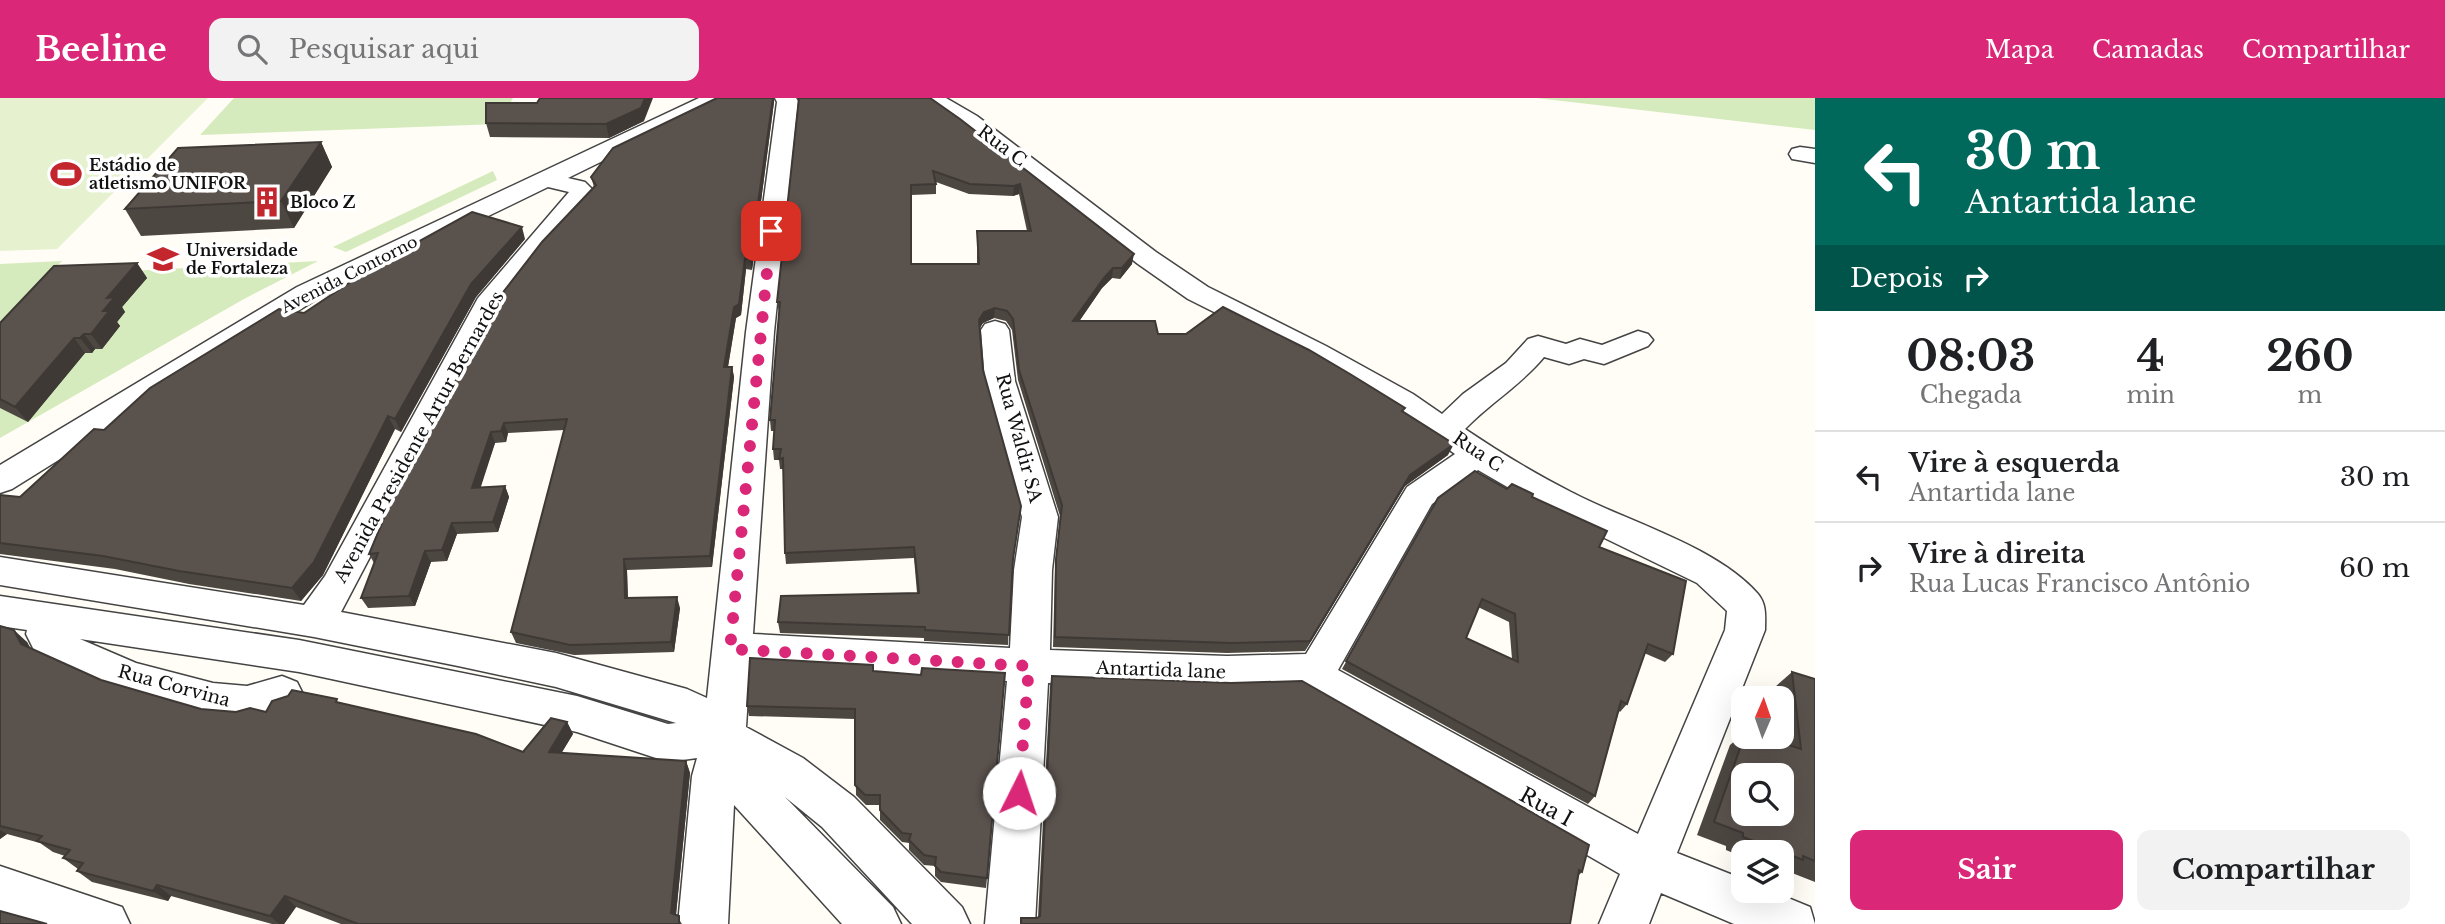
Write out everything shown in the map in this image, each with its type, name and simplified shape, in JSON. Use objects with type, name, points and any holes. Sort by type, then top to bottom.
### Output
[{"type":"street","name":"Avenida Contorno","points":[[0,458],[243,311],[694,98]]},
{"type":"street","name":"Avenida Contorno","points":[[0,481],[283,306],[716,98]]},
{"type":"street","points":[[703,924],[714,776],[724,736],[760,332],[788,101],[785,98]]},
{"type":"street","name":"Rua C","points":[[931,98],[969,121],[1147,258],[1198,293],[1316,352],[1402,401],[1477,454],[1559,501],[1710,573],[1746,606],[1745,629],[1624,924]]},
{"type":"street","name":"Avenida Presidente Artur Bernardes","points":[[314,622],[338,586],[492,298],[534,246],[584,193],[577,187],[544,179]]},
{"type":"street","name":"Rua Waldir SA","points":[[995,330],[1000,381],[1040,517],[1033,570],[1029,666],[1010,924]]},
{"type":"street","points":[[1445,430],[1474,401],[1517,370],[1538,345],[1568,355],[1582,348],[1604,355],[1638,340]]},
{"type":"street","points":[[1307,673],[1317,671],[1331,651],[1419,496],[1477,454]]},
{"type":"street","points":[[0,571],[314,622],[556,670],[687,707],[724,736],[788,772],[838,811],[945,924]]},
{"type":"street","points":[[0,611],[299,656],[577,713],[668,743],[724,736]]},
{"type":"street","name":"Rua Corvina","points":[[49,622],[46,634],[50,643],[129,678],[213,701],[247,704],[282,694]]},
{"type":"street","name":"Antartida lane","points":[[730,649],[1029,666],[1307,673]]},
{"type":"street","name":"Rua I","points":[[1307,673],[1647,864],[1793,924]]},
{"type":"street","points":[[724,736],[733,772],[876,924]]},
{"type":"street","points":[[0,890],[105,924]]},
{"type":"green space","name":"Estádio de atletismo UNIFOR","points":[[0,98],[208,98],[57,249],[0,251]]},
{"type":"green space","points":[[234,98],[513,98],[498,124],[200,135]]},
{"type":"green space","points":[[1536,98],[1815,98],[1815,130]]},
{"type":"green space","points":[[493,171],[497,180],[346,252],[333,247]]},
{"type":"green space","points":[[62,261],[0,325],[0,264]]},
{"type":"green space","points":[[318,261],[244,299],[0,438],[0,353],[74,274]]},
{"type":"building","points":[[540,98],[645,98],[641,108],[606,124],[486,123],[486,103],[537,103]]},
{"type":"building","points":[[717,98],[773,98],[750,259],[745,259],[739,304],[734,307],[724,367],[732,367],[710,556],[624,559],[625,598],[677,597],[671,642],[570,645],[511,632],[567,419],[504,423],[501,431],[491,432],[472,488],[505,486],[493,522],[452,523],[442,550],[425,551],[409,596],[361,598],[378,553],[369,554],[392,499],[504,291],[542,242],[596,185],[591,177],[613,148]]},
{"type":"building","points":[[799,98],[930,98],[1134,254],[1122,268],[1113,268],[1073,321],[1155,321],[1158,334],[1186,334],[1223,307],[1350,374],[1405,408],[1402,411],[1454,444],[1410,475],[1310,641],[1231,643],[1055,637],[1056,559],[1062,505],[1019,370],[1013,319],[1007,311],[995,308],[984,312],[979,320],[983,370],[1021,506],[1013,559],[1009,635],[925,630],[925,627],[778,622],[781,596],[919,593],[914,547],[785,553],[783,458],[779,459],[781,449],[773,449],[775,420],[770,420],[780,302],[777,302]],"holes":[[[933,171],[970,184],[1020,184],[1031,231],[977,231],[979,264],[911,264],[911,185],[936,184]]]},
{"type":"building","points":[[321,142],[281,201],[125,209],[178,148]]},
{"type":"building","points":[[472,212],[522,227],[471,284],[395,419],[388,416],[314,562],[292,588],[179,571],[103,556],[0,543],[0,495],[20,497],[94,429],[104,430],[150,388],[279,309],[304,313],[376,265]]},
{"type":"building","points":[[137,263],[107,298],[115,297],[103,311],[109,311],[91,334],[74,338],[15,407],[0,399],[0,323],[54,266]]},
{"type":"building","points":[[1475,471],[1507,489],[1512,484],[1533,494],[1532,497],[1607,531],[1599,547],[1686,581],[1673,654],[1648,644],[1627,704],[1621,701],[1595,796],[1346,661],[1438,498]],"holes":[[[1482,599],[1515,614],[1518,662],[1466,638]]]},
{"type":"building","points":[[0,626],[14,630],[21,644],[101,680],[201,709],[236,712],[250,708],[266,712],[272,701],[288,696],[292,690],[476,734],[523,752],[551,718],[567,722],[549,752],[686,761],[671,913],[679,916],[679,924],[358,924],[285,896],[270,916],[157,885],[153,891],[77,871],[83,863],[63,858],[70,850],[37,841],[42,836],[0,826]]},
{"type":"building","points":[[750,658],[873,665],[873,671],[921,675],[922,668],[1005,673],[987,878],[941,872],[935,866],[936,857],[924,855],[909,840],[911,834],[902,833],[880,810],[880,795],[865,795],[855,785],[855,709],[747,706]]},
{"type":"building","points":[[1792,672],[1815,679],[1815,861],[1803,856],[1803,860],[1794,857],[1794,840],[1751,840],[1743,837],[1743,833],[1714,822],[1731,774],[1731,826],[1794,826],[1794,763],[1735,763],[1740,749],[1794,749],[1794,747],[1801,749]]},
{"type":"building","points":[[1052,676],[1231,683],[1302,681],[1589,845],[1582,872],[1579,870],[1570,924],[1021,924],[1021,918],[1040,916]]},
{"type":"building","points":[[0,911],[47,924],[0,924]]},
{"type":"place","name":"Estádio de atletismo UNIFOR","points":[[66,174]]},
{"type":"place","name":"Bloco Z","points":[[267,202]]},
{"type":"place","name":"Universidade de Fortaleza","points":[[163,259]]},
{"type":"route","points":[[771,231],[730,649],[1029,666],[1019,793]]}]
